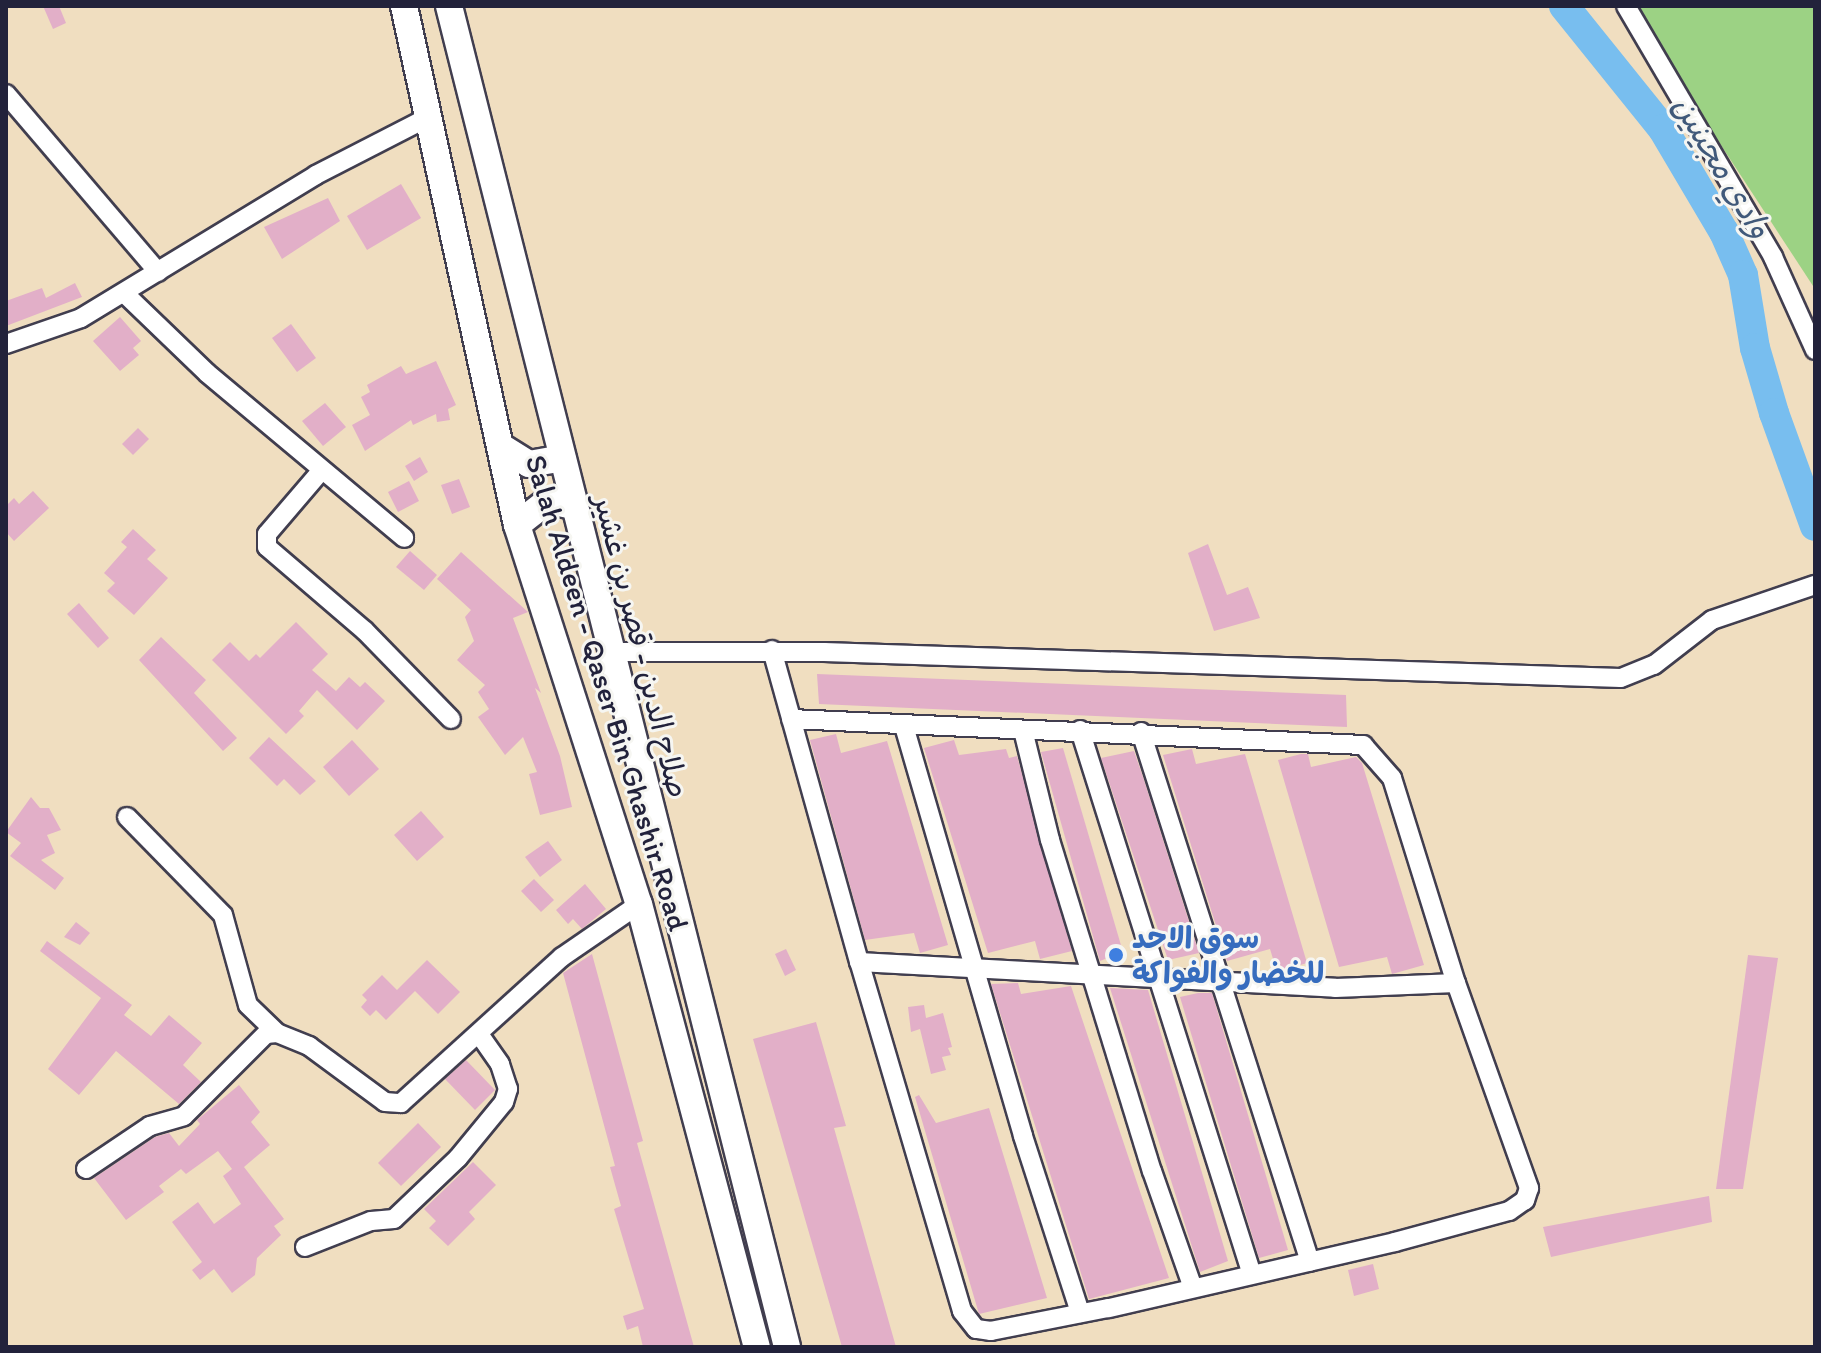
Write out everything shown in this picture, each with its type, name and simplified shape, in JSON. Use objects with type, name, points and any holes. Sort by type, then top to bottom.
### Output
[{"type":"highway","name":"Salah Aldeen - Qaser Bin Ghashir Road","points":[[404,6],[517,525],[639,904],[757,1347]]},
{"type":"highway","name":"صلاح الدين - قصر بن غشير","points":[[449,6],[609,652],[787,1347]]},
{"type":"highway","points":[[500,446],[529,464],[562,458]]},
{"type":"highway","points":[[517,525],[548,501],[573,506]]},
{"type":"street","points":[[1626,6],[1773,257],[1815,350]]},
{"type":"street","points":[[6,94],[158,272]]},
{"type":"street","points":[[6,344],[81,318],[316,175],[429,117]]},
{"type":"street","points":[[124,293],[321,471],[404,538]]},
{"type":"street","points":[[321,471],[267,534],[267,547],[365,631],[451,719]]},
{"type":"street","points":[[609,652],[772,650],[1621,678],[1654,665],[1712,620],[1815,585]]},
{"type":"street","points":[[772,650],[791,719],[859,962],[968,1324],[991,1331],[1252,1275],[1509,1211],[1525,1200],[1529,1188],[1456,983],[1392,778],[1374,753],[1363,745],[1309,739],[904,726],[791,719]]},
{"type":"street","points":[[904,726],[1080,1313]]},
{"type":"street","points":[[1023,730],[1090,972],[1193,1288]]},
{"type":"street","points":[[1080,730],[1252,1275]]},
{"type":"street","points":[[1141,732],[1224,982],[1310,1262]]},
{"type":"street","points":[[127,817],[223,915],[248,1005],[277,1033],[309,1046],[394,1105],[409,1098],[562,957],[639,904]]},
{"type":"street","points":[[859,962],[975,965],[1335,988],[1456,983]]},
{"type":"street","points":[[86,1169],[150,1126],[184,1116],[256,1041],[277,1033]]},
{"type":"street","points":[[305,1247],[371,1221],[394,1219],[458,1158],[504,1102],[508,1089],[500,1064],[480,1035]]},
{"type":"green space","points":[[1630,6],[1815,6],[1815,289]]},
{"type":"building","points":[[43,6],[59,6],[66,23],[53,29]]},
{"type":"building","points":[[401,184],[421,218],[367,250],[347,216]]},
{"type":"building","points":[[328,198],[340,221],[282,259],[264,227]]},
{"type":"building","points":[[75,283],[82,297],[6,326],[6,301],[42,288],[46,298]]},
{"type":"building","points":[[120,317],[141,341],[133,348],[139,355],[120,371],[93,341]]},
{"type":"building","points":[[291,324],[316,358],[297,372],[272,338]]},
{"type":"building","points":[[436,361],[456,405],[448,409],[450,420],[437,422],[436,414],[413,425],[411,420],[365,451],[352,425],[370,415],[361,397],[370,392],[367,385],[401,366],[406,374]]},
{"type":"building","points":[[325,403],[346,427],[323,446],[302,421]]},
{"type":"building","points":[[138,428],[149,439],[133,455],[122,444]]},
{"type":"building","points":[[420,457],[428,472],[414,481],[405,466]]},
{"type":"building","points":[[459,479],[470,507],[452,514],[441,485]]},
{"type":"building","points":[[409,481],[419,501],[398,512],[388,492]]},
{"type":"building","points":[[33,491],[49,508],[14,541],[6,532],[6,506],[14,498],[19,504]]},
{"type":"building","points":[[133,529],[156,550],[147,559],[168,578],[134,615],[107,591],[115,583],[104,573],[127,547],[121,542]]},
{"type":"building","points":[[1208,544],[1227,595],[1248,587],[1260,618],[1214,631],[1188,553]]},
{"type":"building","points":[[410,551],[437,575],[424,590],[396,567]]},
{"type":"building","points":[[461,552],[528,612],[513,618],[541,693],[535,688],[560,756],[572,807],[540,815],[529,774],[537,772],[523,737],[505,755],[478,717],[489,709],[478,692],[485,685],[457,660],[474,641],[465,617],[471,610],[437,579]]},
{"type":"building","points":[[79,603],[109,638],[98,648],[67,614]]},
{"type":"building","points":[[296,622],[328,654],[312,670],[336,691],[349,677],[360,687],[365,682],[385,701],[357,730],[317,690],[299,711],[304,716],[286,734],[212,660],[230,642],[249,661],[256,654],[260,658]]},
{"type":"building","points":[[161,637],[206,680],[194,693],[237,738],[223,751],[139,660]]},
{"type":"building","points":[[817,674],[1346,695],[1347,727],[819,704]]},
{"type":"building","points":[[836,734],[841,753],[887,741],[948,945],[920,953],[914,933],[865,940],[810,740]]},
{"type":"building","points":[[269,737],[316,781],[300,795],[284,779],[277,786],[249,758]]},
{"type":"building","points":[[352,740],[379,769],[349,796],[323,767]]},
{"type":"building","points":[[954,740],[959,755],[1006,749],[1009,758],[1017,756],[1072,951],[1040,959],[1035,941],[988,953],[924,748]]},
{"type":"building","points":[[1063,748],[1123,952],[1100,961],[1041,752]]},
{"type":"building","points":[[1192,749],[1196,764],[1245,754],[1307,963],[1277,972],[1270,949],[1227,961],[1163,755]]},
{"type":"building","points":[[1134,751],[1199,953],[1168,960],[1101,758]]},
{"type":"building","points":[[1308,754],[1311,767],[1356,757],[1362,763],[1424,965],[1392,974],[1387,957],[1339,967],[1278,760]]},
{"type":"building","points":[[31,797],[40,808],[49,808],[61,830],[47,835],[55,853],[41,860],[64,878],[55,890],[10,856],[21,843],[6,832]]},
{"type":"building","points":[[421,811],[444,837],[417,861],[394,835]]},
{"type":"building","points":[[548,841],[562,860],[540,877],[525,857]]},
{"type":"building","points":[[534,879],[554,900],[541,912],[521,891]]},
{"type":"building","points":[[585,884],[606,909],[582,929],[573,919],[568,924],[556,910]]},
{"type":"building","points":[[76,922],[90,933],[80,945],[64,937]]},
{"type":"building","points":[[47,941],[132,1005],[124,1015],[151,1036],[169,1015],[202,1043],[183,1065],[201,1082],[179,1104],[116,1051],[79,1095],[48,1069],[101,998],[40,951]]},
{"type":"building","points":[[786,949],[796,970],[785,976],[775,954]]},
{"type":"building","points":[[592,954],[643,1141],[637,1143],[694,1347],[643,1347],[638,1326],[627,1330],[623,1316],[644,1309],[614,1209],[621,1206],[610,1167],[615,1166],[563,973]]},
{"type":"building","points":[[1748,955],[1778,958],[1743,1189],[1716,1189]]},
{"type":"building","points":[[427,960],[460,992],[438,1014],[415,991],[386,1020],[376,1010],[370,1016],[361,1007],[367,1000],[362,995],[382,975],[397,990]]},
{"type":"building","points":[[1018,983],[1021,994],[1071,986],[1169,1278],[1089,1299],[991,984]]},
{"type":"building","points":[[1110,988],[1148,990],[1228,1261],[1200,1272]]},
{"type":"building","points":[[1212,993],[1288,1250],[1259,1258],[1180,997]]},
{"type":"building","points":[[924,1005],[926,1018],[943,1013],[952,1047],[948,1048],[951,1055],[942,1057],[946,1070],[931,1074],[920,1029],[911,1032],[908,1007]]},
{"type":"building","points":[[816,1022],[846,1126],[834,1128],[896,1347],[842,1347],[753,1039]]},
{"type":"building","points":[[466,1060],[495,1090],[475,1110],[445,1079]]},
{"type":"building","points":[[239,1085],[260,1112],[251,1122],[270,1145],[244,1167],[284,1219],[274,1226],[281,1235],[257,1258],[255,1275],[232,1293],[214,1269],[200,1280],[192,1270],[202,1262],[172,1222],[198,1202],[214,1224],[241,1204],[223,1176],[232,1169],[218,1151],[186,1174],[181,1169],[159,1186],[164,1192],[126,1220],[94,1178],[155,1137],[169,1133],[179,1146],[200,1124],[197,1120]]},
{"type":"building","points":[[919,1095],[936,1123],[989,1108],[1047,1298],[979,1314],[915,1097]]},
{"type":"building","points":[[418,1123],[441,1147],[401,1186],[378,1163]]},
{"type":"building","points":[[473,1162],[496,1185],[469,1212],[475,1219],[448,1246],[429,1228],[436,1221],[424,1209]]},
{"type":"building","points":[[1709,1196],[1712,1222],[1551,1257],[1543,1227]]},
{"type":"building","points":[[1373,1264],[1379,1289],[1354,1296],[1348,1270]]},
{"type":"waterway","name":"وادي مجينين","points":[[1564,6],[1663,129],[1724,232],[1743,275],[1755,348],[1774,413],[1815,526]]},
{"type":"place","name":"سوق الاحد للخضار والفواكة","points":[[1116,955]]}]
